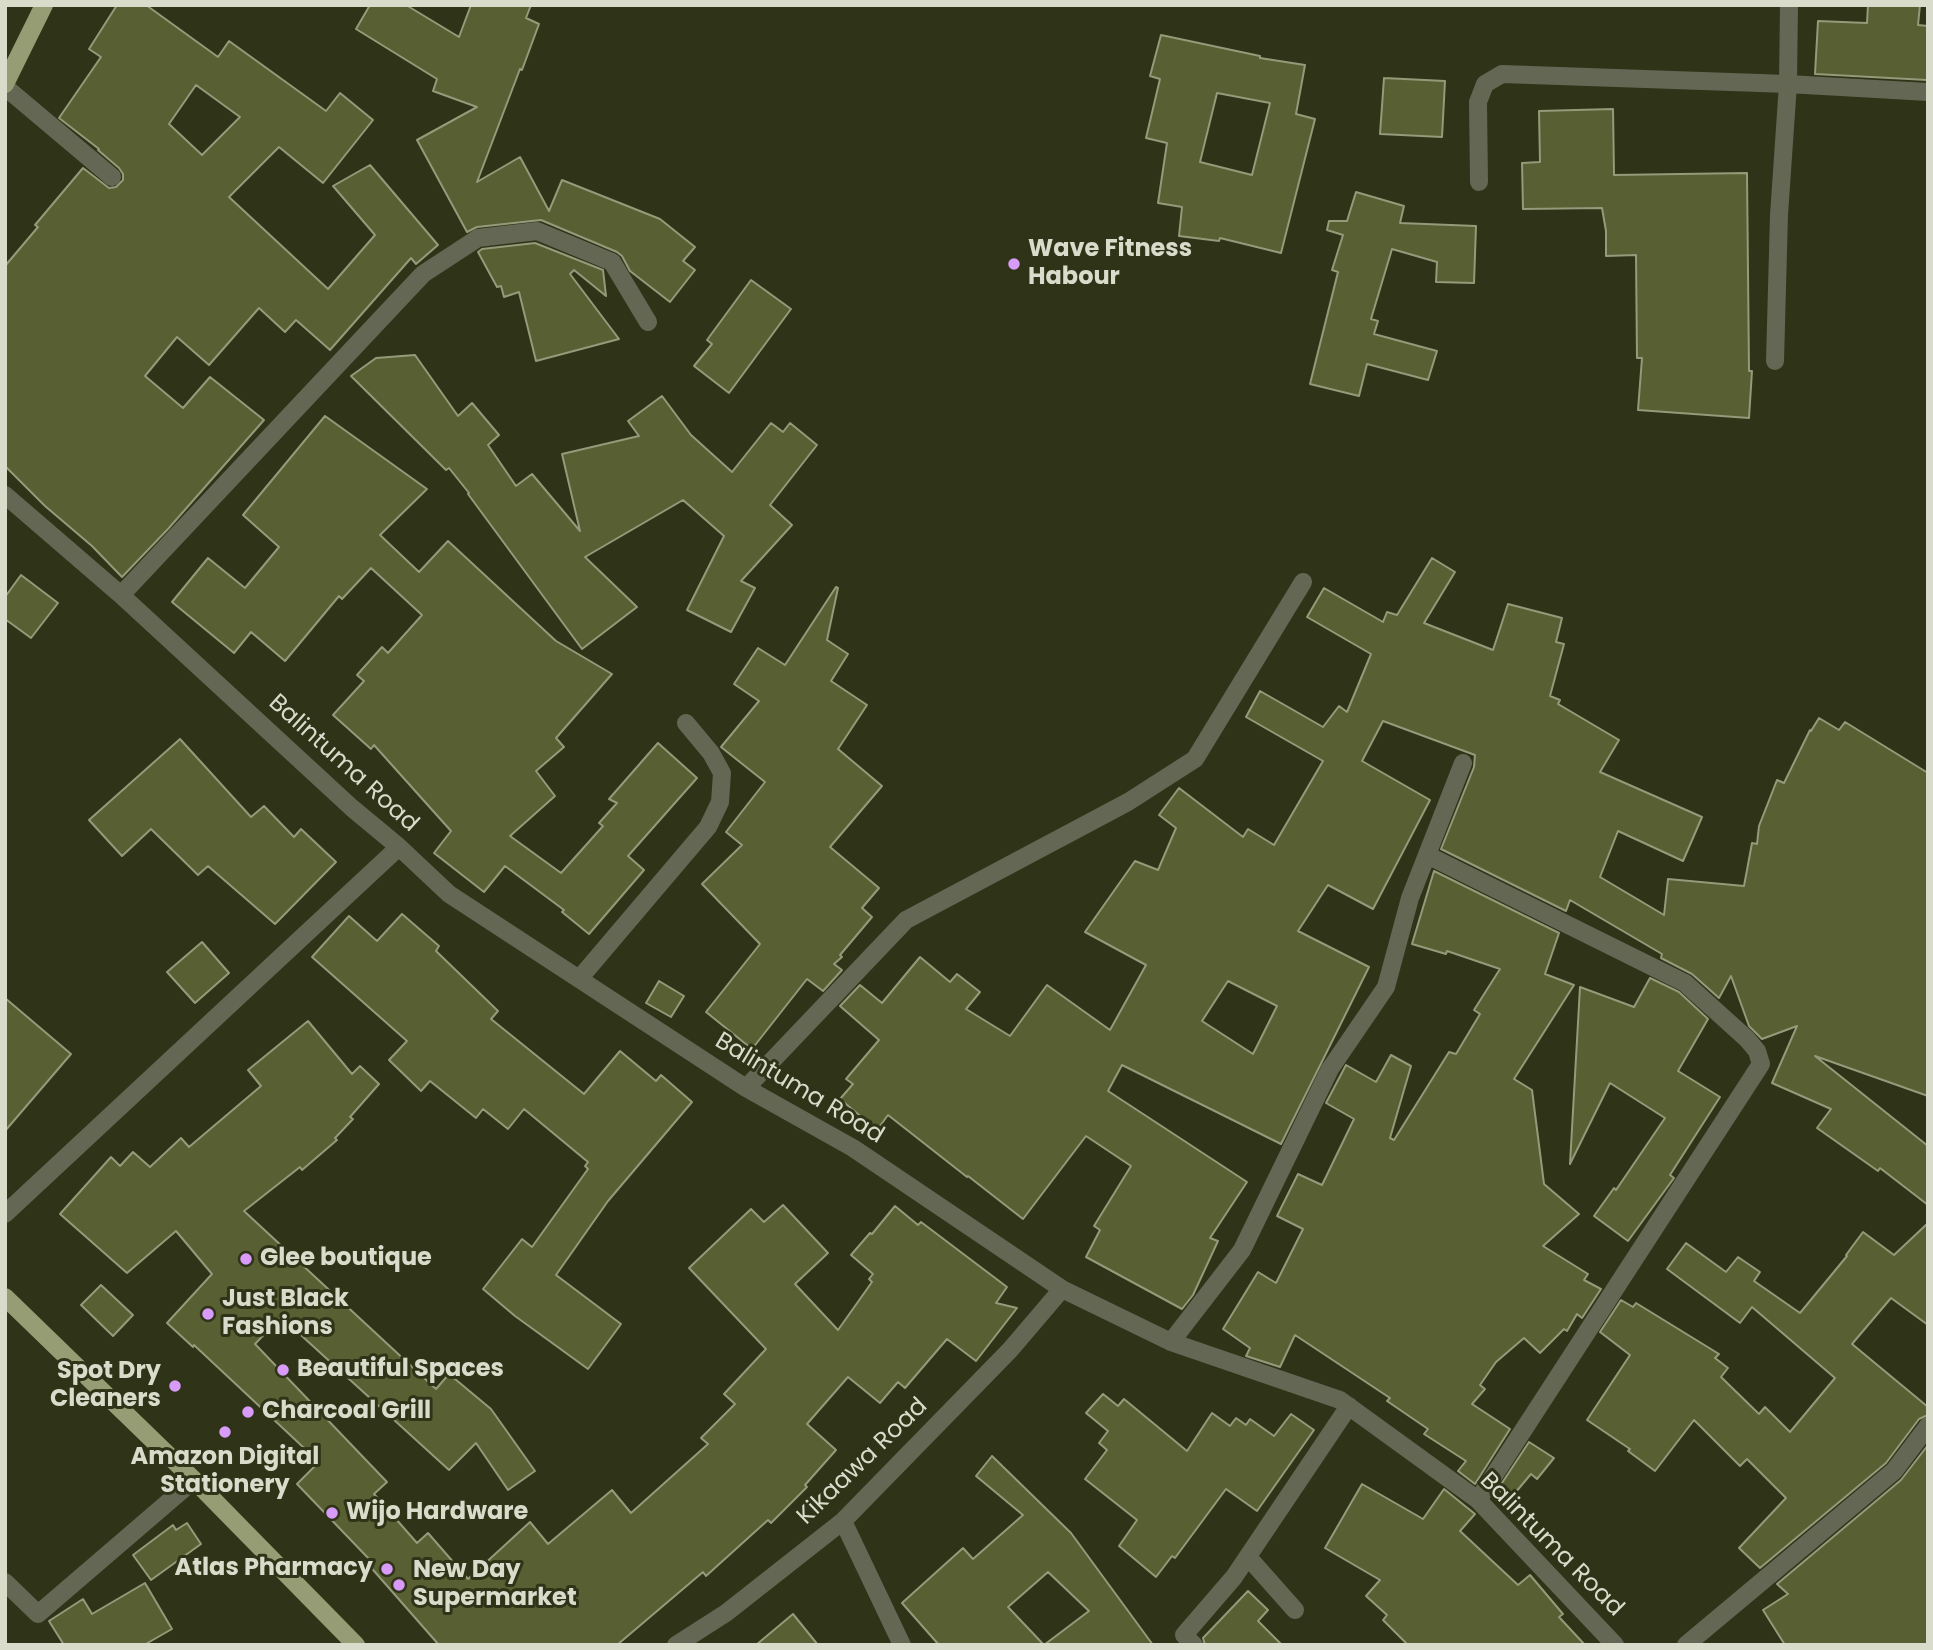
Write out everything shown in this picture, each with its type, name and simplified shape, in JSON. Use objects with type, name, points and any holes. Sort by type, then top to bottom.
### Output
[{"type":"main road","points":[[5,85],[44,5]]},
{"type":"main road","points":[[5,1297],[194,1480],[356,1645]]},
{"type":"street","points":[[1775,361],[1779,215],[1788,84],[1789,5]]},
{"type":"street","points":[[1479,182],[1478,102],[1485,84],[1502,74],[1928,92]]},
{"type":"street","points":[[5,85],[112,177]]},
{"type":"street","points":[[121,595],[423,274],[478,238],[537,231],[612,262],[648,322]]},
{"type":"street","name":"Balintuma Road","points":[[5,495],[121,595],[449,894],[746,1088],[853,1148],[1062,1289],[1171,1342],[1340,1399],[1478,1500],[1615,1645]]},
{"type":"street","points":[[746,1088],[906,920],[1128,802],[1195,759],[1303,582]]},
{"type":"street","points":[[579,979],[708,827],[720,802],[722,773],[711,753],[686,723]]},
{"type":"street","points":[[1171,1342],[1242,1250],[1331,1069],[1386,987],[1410,898],[1463,763]]},
{"type":"street","points":[[5,1214],[399,847]]},
{"type":"street","points":[[1427,855],[1685,983],[1747,1039],[1757,1051],[1761,1064],[1478,1500]]},
{"type":"street","name":"Kikaawa Road","points":[[676,1645],[726,1613],[844,1521],[1010,1350],[1062,1289]]},
{"type":"street","points":[[1194,1645],[1184,1635],[1234,1577],[1349,1406]]},
{"type":"street","points":[[1686,1645],[1894,1471],[1928,1426]]},
{"type":"street","points":[[5,1582],[38,1614],[194,1480]]},
{"type":"street","points":[[844,1521],[902,1645]]},
{"type":"street","points":[[1248,1557],[1294,1610]]},
{"type":"building","points":[[117,5],[146,5],[218,57],[229,41],[326,111],[340,93],[373,120],[323,183],[279,147],[229,197],[328,289],[375,235],[333,186],[370,165],[438,245],[416,264],[411,258],[330,350],[296,320],[285,332],[259,308],[209,365],[177,337],[145,376],[183,408],[210,377],[264,420],[122,577],[5,466],[5,266],[83,168],[109,188],[116,187],[123,180],[119,168],[59,118],[101,57],[89,49]],"holes":[[[196,85],[240,117],[202,155],[169,124]]]},
{"type":"building","points":[[370,5],[406,5],[459,37],[471,5],[531,5],[526,18],[539,24],[477,182],[520,157],[549,211],[562,180],[660,219],[695,247],[683,261],[695,270],[670,302],[630,271],[617,252],[541,220],[477,227],[467,232],[417,140],[477,107],[433,91],[437,79],[356,29]]},
{"type":"building","points":[[1868,5],[1920,5],[1918,25],[1928,26],[1927,80],[1815,74],[1818,21],[1867,23]]},
{"type":"building","points":[[1161,35],[1260,58],[1305,65],[1296,114],[1315,119],[1281,253],[1220,238],[1219,241],[1179,236],[1182,207],[1158,203],[1167,143],[1146,138],[1160,79],[1150,76]],"holes":[[[1217,93],[1270,103],[1252,175],[1200,162]]]},
{"type":"building","points":[[1384,78],[1445,81],[1442,137],[1380,134]]},
{"type":"building","points":[[1613,109],[1614,175],[1747,173],[1749,371],[1752,371],[1749,418],[1638,410],[1642,358],[1637,358],[1636,255],[1606,256],[1602,208],[1523,209],[1522,163],[1540,162],[1539,111]]},
{"type":"building","points":[[1356,192],[1404,206],[1400,223],[1476,226],[1474,283],[1436,282],[1437,262],[1392,249],[1371,319],[1378,321],[1374,334],[1437,351],[1428,380],[1367,364],[1359,396],[1310,384],[1338,272],[1332,270],[1343,235],[1327,230],[1329,221],[1347,221]]},
{"type":"building","points":[[535,243],[603,270],[606,296],[574,270],[570,274],[619,339],[536,361],[519,292],[504,297],[501,286],[497,287],[478,252],[482,249]]},
{"type":"building","points":[[751,280],[791,309],[729,393],[694,366],[712,344],[707,340]]},
{"type":"building","points":[[415,355],[458,416],[472,403],[499,435],[488,445],[516,486],[532,474],[580,531],[562,454],[639,436],[628,421],[662,396],[691,435],[732,472],[771,423],[783,432],[790,423],[817,445],[770,505],[792,525],[741,581],[755,588],[731,632],[687,610],[724,536],[683,500],[585,557],[637,607],[582,649],[449,468],[446,470],[351,376],[376,358]]},
{"type":"building","points":[[325,416],[427,489],[380,535],[419,572],[448,541],[556,641],[612,674],[556,738],[564,747],[536,771],[555,796],[510,836],[561,873],[603,826],[599,823],[617,803],[609,799],[658,743],[697,778],[628,856],[644,870],[589,934],[562,912],[564,910],[505,866],[484,892],[434,853],[451,831],[374,745],[371,749],[333,715],[364,681],[357,675],[382,647],[388,653],[422,615],[371,568],[342,599],[339,596],[285,661],[251,632],[234,653],[172,602],[208,558],[245,588],[279,547],[243,515]]},
{"type":"building","points":[[1432,558],[1455,572],[1424,623],[1493,650],[1508,604],[1562,618],[1556,642],[1564,644],[1550,696],[1560,700],[1558,704],[1619,740],[1600,772],[1702,817],[1683,861],[1618,831],[1600,877],[1664,915],[1668,879],[1744,886],[1752,843],[1757,844],[1759,826],[1777,780],[1784,783],[1810,730],[1819,718],[1839,730],[1845,722],[1928,773],[1928,1096],[1815,1056],[1928,1146],[1928,1205],[1880,1168],[1878,1171],[1817,1128],[1831,1109],[1772,1083],[1797,1026],[1762,1039],[1749,1026],[1731,976],[1719,998],[1692,974],[1661,958],[1662,954],[1570,900],[1566,911],[1441,849],[1474,767],[1475,755],[1383,721],[1362,761],[1430,800],[1373,909],[1328,885],[1298,931],[1369,967],[1281,1144],[1122,1065],[1108,1091],[1247,1182],[1210,1238],[1218,1241],[1193,1295],[1182,1309],[1086,1257],[1100,1230],[1094,1226],[1131,1166],[1086,1136],[1023,1219],[888,1115],[877,1130],[840,1099],[853,1084],[846,1079],[879,1040],[840,1006],[860,985],[882,1003],[920,957],[950,982],[957,974],[980,992],[966,1009],[1010,1036],[1047,985],[1110,1030],[1146,965],[1085,932],[1135,861],[1158,870],[1176,828],[1159,815],[1179,788],[1243,837],[1248,829],[1274,845],[1323,761],[1246,717],[1260,691],[1323,727],[1339,706],[1347,712],[1371,654],[1307,617],[1324,588],[1383,622],[1387,612],[1397,615]],"holes":[[[1228,981],[1277,1006],[1253,1054],[1202,1021]]]},
{"type":"building","points":[[21,575],[58,603],[31,638],[5,619],[5,597]]},
{"type":"building","points":[[836,587],[838,588],[827,640],[848,654],[831,681],[867,705],[838,749],[882,786],[830,847],[879,888],[862,908],[872,917],[834,964],[842,970],[823,991],[807,979],[752,1049],[706,1012],[760,944],[702,884],[742,845],[726,832],[765,782],[721,747],[759,701],[734,684],[758,648],[785,665]]},
{"type":"building","points":[[180,739],[251,817],[264,806],[294,837],[301,829],[336,862],[275,924],[208,866],[198,875],[151,829],[122,856],[89,820]]},
{"type":"building","points":[[1434,871],[1559,933],[1545,974],[1574,985],[1514,1079],[1532,1090],[1544,1184],[1579,1214],[1543,1246],[1588,1274],[1584,1280],[1601,1289],[1582,1318],[1577,1314],[1567,1331],[1564,1329],[1540,1353],[1524,1338],[1496,1362],[1480,1385],[1485,1389],[1472,1404],[1510,1429],[1475,1484],[1458,1471],[1466,1461],[1424,1434],[1428,1429],[1387,1401],[1390,1398],[1295,1335],[1280,1367],[1246,1356],[1250,1348],[1223,1329],[1258,1272],[1276,1283],[1303,1229],[1277,1216],[1298,1174],[1322,1185],[1354,1119],[1326,1103],[1346,1065],[1376,1082],[1391,1055],[1411,1066],[1390,1138],[1394,1140],[1449,1052],[1456,1054],[1480,1014],[1474,1010],[1500,969],[1447,951],[1446,954],[1412,944]]},
{"type":"building","points":[[402,914],[439,946],[436,951],[498,1011],[491,1019],[584,1094],[620,1051],[656,1081],[661,1075],[692,1102],[608,1201],[556,1275],[621,1324],[588,1369],[483,1289],[522,1239],[532,1247],[588,1169],[585,1166],[588,1162],[524,1109],[508,1129],[483,1109],[476,1118],[430,1081],[421,1091],[389,1060],[407,1041],[312,957],[349,916],[377,941]]},
{"type":"building","points":[[202,942],[229,973],[195,1003],[167,972]]},
{"type":"building","points":[[1650,978],[1679,992],[1708,1019],[1678,1071],[1720,1097],[1670,1175],[1674,1178],[1628,1241],[1594,1216],[1614,1188],[1616,1190],[1665,1118],[1610,1083],[1570,1164],[1580,987],[1634,1007]]},
{"type":"building","points":[[659,981],[684,996],[671,1017],[646,1003]]},
{"type":"building","points":[[5,998],[71,1054],[5,1131]]},
{"type":"building","points":[[308,1021],[352,1074],[360,1066],[379,1084],[350,1117],[353,1119],[335,1138],[337,1140],[302,1170],[300,1167],[244,1211],[436,1389],[449,1374],[491,1409],[535,1471],[508,1490],[476,1443],[449,1470],[281,1317],[255,1344],[387,1482],[374,1494],[417,1543],[428,1533],[468,1579],[530,1522],[548,1544],[612,1490],[631,1513],[708,1444],[701,1438],[735,1404],[724,1394],[766,1349],[689,1268],[751,1209],[764,1222],[783,1205],[828,1253],[795,1284],[838,1330],[872,1282],[869,1279],[873,1274],[851,1255],[895,1206],[918,1225],[921,1222],[1007,1287],[996,1303],[1017,1308],[976,1361],[947,1339],[905,1388],[898,1382],[880,1403],[848,1377],[807,1424],[836,1450],[805,1485],[807,1487],[771,1523],[768,1520],[706,1576],[703,1572],[617,1645],[439,1645],[367,1563],[370,1560],[297,1484],[319,1462],[167,1323],[212,1274],[176,1231],[127,1273],[60,1214],[111,1157],[120,1166],[133,1152],[150,1167],[181,1138],[189,1147],[261,1086],[248,1070]]},
{"type":"building","points":[[1928,1223],[1928,1325],[1891,1298],[1852,1344],[1928,1407],[1928,1415],[1919,1419],[1886,1463],[1760,1568],[1739,1548],[1786,1498],[1747,1459],[1740,1466],[1694,1420],[1655,1471],[1628,1451],[1630,1449],[1587,1420],[1630,1355],[1600,1332],[1621,1300],[1633,1307],[1636,1303],[1719,1354],[1715,1358],[1728,1368],[1721,1377],[1759,1414],[1765,1407],[1790,1432],[1835,1378],[1752,1307],[1740,1323],[1667,1269],[1686,1243],[1726,1272],[1738,1257],[1760,1272],[1754,1281],[1800,1313],[1847,1256],[1863,1232],[1894,1255]]},
{"type":"building","points":[[101,1285],[133,1315],[113,1336],[81,1305]]},
{"type":"building","points":[[1103,1394],[1118,1406],[1124,1399],[1187,1451],[1212,1413],[1230,1426],[1236,1418],[1246,1425],[1250,1419],[1274,1436],[1291,1414],[1314,1430],[1257,1511],[1226,1489],[1175,1558],[1172,1556],[1156,1577],[1119,1546],[1137,1520],[1085,1479],[1107,1450],[1099,1443],[1108,1431],[1086,1413]]},
{"type":"building","points":[[1529,1442],[1554,1458],[1537,1479],[1531,1474],[1510,1499],[1498,1489]]},
{"type":"building","points":[[1928,1445],[1928,1645],[1785,1645],[1763,1610],[1788,1594],[1777,1584],[1901,1480]]},
{"type":"building","points":[[992,1456],[1071,1533],[1153,1645],[1044,1645],[939,1645],[902,1603],[963,1548],[973,1559],[1023,1515],[976,1476]],"holes":[[[1048,1572],[1089,1611],[1044,1645],[1008,1607]]]},
{"type":"building","points":[[1362,1484],[1423,1519],[1444,1489],[1475,1514],[1460,1531],[1518,1585],[1530,1575],[1563,1614],[1559,1617],[1585,1645],[1408,1645],[1383,1620],[1387,1615],[1366,1596],[1380,1580],[1325,1548]]},
{"type":"building","points":[[187,1523],[201,1544],[151,1580],[133,1555],[173,1525],[176,1530]]},
{"type":"building","points":[[145,1583],[172,1629],[144,1645],[64,1645],[49,1621],[83,1599],[92,1614]]},
{"type":"building","points":[[1248,1591],[1268,1610],[1258,1621],[1282,1645],[1205,1645],[1203,1638]]},
{"type":"building","points":[[793,1614],[818,1645],[756,1645]]},
{"type":"place","name":"Wave Fitness Habour","points":[[1014,264]]},
{"type":"place","name":"Glee boutique","points":[[246,1259]]},
{"type":"place","name":"Just Black Fashions","points":[[208,1314]]},
{"type":"place","name":"Beautiful Spaces","points":[[283,1370]]},
{"type":"place","name":"Spot Dry Cleaners","points":[[175,1386]]},
{"type":"place","name":"Charcoal Grill","points":[[248,1412]]},
{"type":"place","name":"Amazon Digital Stationery","points":[[225,1432]]},
{"type":"place","name":"Wijo Hardware","points":[[332,1513]]},
{"type":"place","name":"Atlas Pharmacy","points":[[387,1569]]},
{"type":"place","name":"New Day Supermarket","points":[[399,1585]]}]
